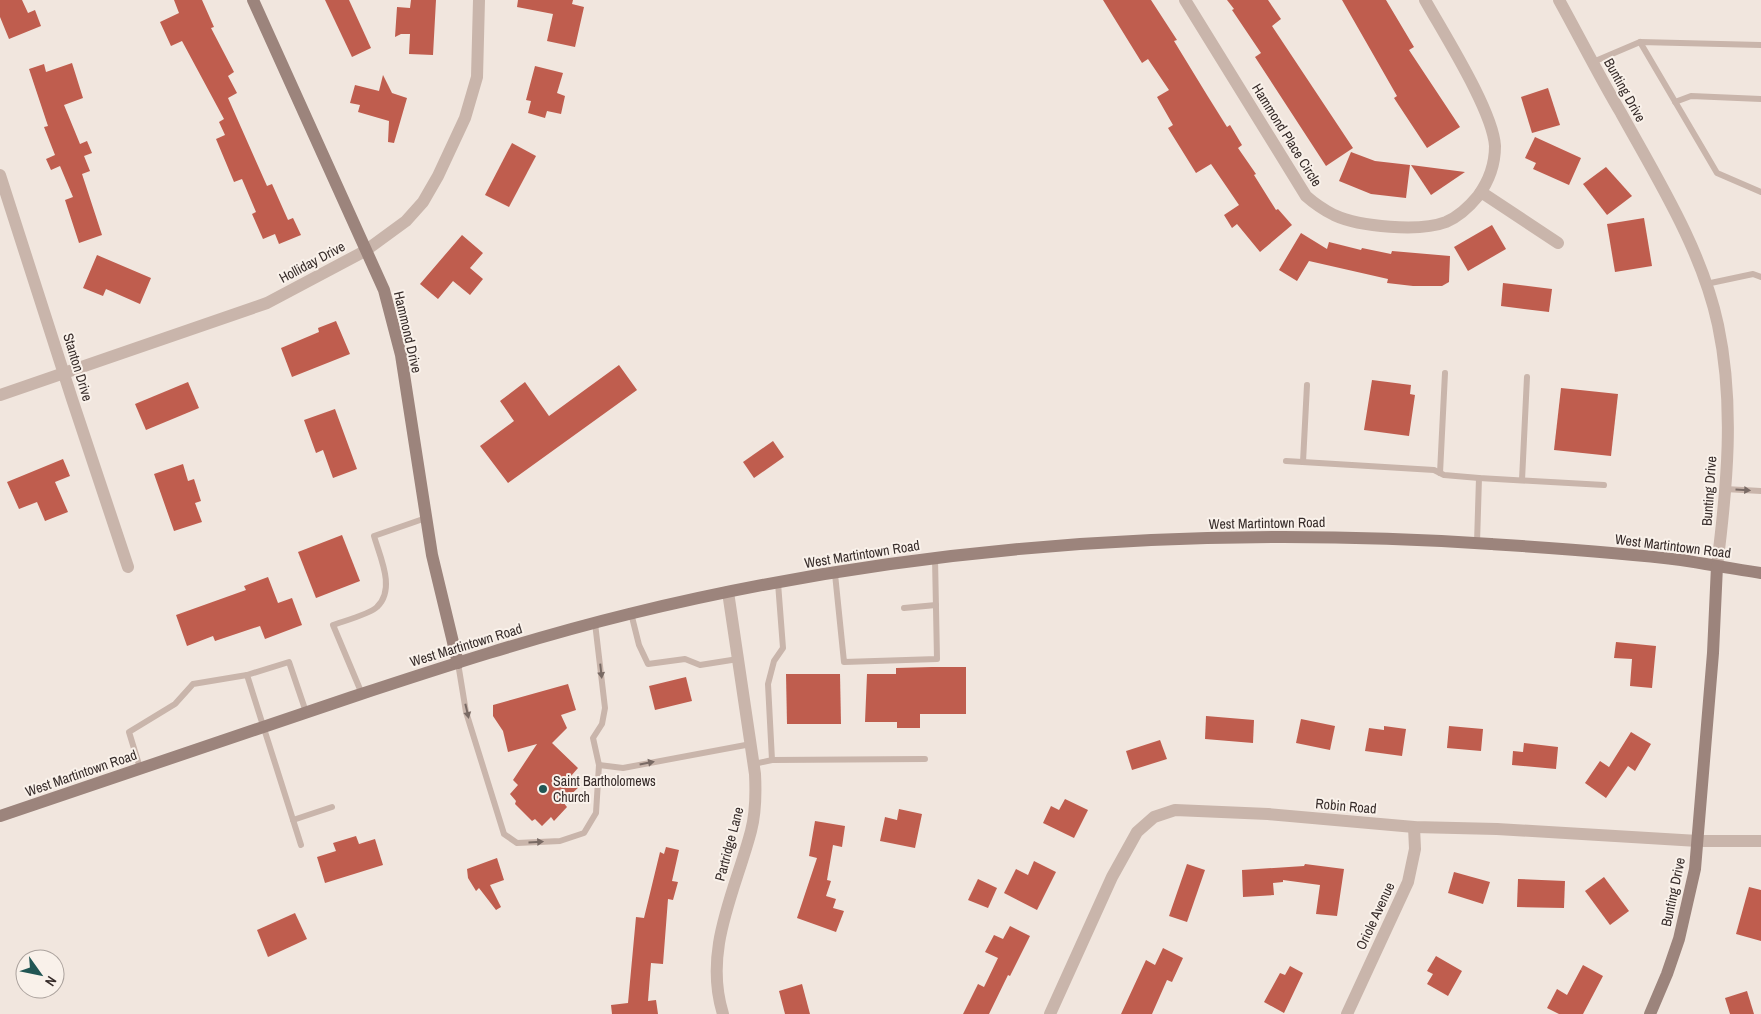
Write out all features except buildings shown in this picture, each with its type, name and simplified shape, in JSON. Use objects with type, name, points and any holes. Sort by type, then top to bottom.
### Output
[{"type":"main road","name":"Hammond Drive","points":[[253,0],[323,150],[365,251],[384,290],[395,330],[432,556],[458,663]]},
{"type":"main road","name":"West Martintown Road","points":[[0,816],[306,712],[458,663],[631,613],[728,592],[935,558],[1031,548],[1185,539],[1302,536],[1570,549],[1680,560],[1761,573]]},
{"type":"main road","name":"Bunting Drive","points":[[1650,1014],[1679,939],[1690,895],[1698,841],[1713,653],[1717,566]]},
{"type":"street","name":"Holliday Drive","points":[[0,395],[267,303],[365,251],[406,221],[423,202],[457,138],[477,77],[479,0]]},
{"type":"street","name":"Hammond Place Circle","points":[[1185,0],[1306,196],[1318,206],[1336,216],[1378,226],[1434,226],[1459,215],[1470,207],[1481,192],[1491,174],[1494,161],[1494,134],[1483,106],[1425,0]]},
{"type":"street","name":"Bunting Drive","points":[[1559,0],[1671,205],[1706,284],[1718,325],[1723,354],[1728,436],[1726,489],[1717,566]]},
{"type":"street","name":"Stanton Drive","points":[[0,174],[128,567]]},
{"type":"street","points":[[1481,192],[1558,243]]},
{"type":"street","name":"Partridge Lane","points":[[724,1014],[717,978],[719,936],[751,830],[756,793],[754,764],[728,592]]},
{"type":"street","name":"Robin Road","points":[[1050,1014],[1112,877],[1137,832],[1154,817],[1175,810],[1187,809],[1414,827],[1497,829],[1698,841],[1761,840]]},
{"type":"street","name":"Oriole Avenue","points":[[1347,1014],[1408,882],[1415,849],[1414,827]]},
{"type":"lane","points":[[1593,62],[1640,42],[1761,45]]},
{"type":"lane","points":[[1640,42],[1716,173],[1761,192]]},
{"type":"lane","points":[[1675,102],[1691,96],[1761,99]]},
{"type":"lane","points":[[1706,284],[1753,274],[1761,277]]},
{"type":"lane","points":[[1440,473],[1445,373]]},
{"type":"lane","points":[[1522,480],[1527,377]]},
{"type":"lane","points":[[1303,462],[1307,385]]},
{"type":"lane","points":[[1286,461],[1434,470],[1440,473],[1479,478],[1604,485]]},
{"type":"lane","points":[[1477,543],[1479,478]]},
{"type":"lane","points":[[1726,489],[1761,491]]},
{"type":"lane","points":[[362,694],[333,625],[376,608],[383,598],[387,582],[374,536],[426,518]]},
{"type":"lane","points":[[835,574],[844,662],[938,659],[935,558]]},
{"type":"lane","points":[[772,760],[768,684],[774,661],[783,648],[778,583]]},
{"type":"lane","points":[[904,608],[936,605]]},
{"type":"lane","points":[[631,613],[639,645],[648,664],[685,659],[700,665],[738,659]]},
{"type":"lane","points":[[458,663],[466,712],[504,834],[517,843],[560,841],[584,833],[596,812],[599,765],[593,738],[602,724],[605,708],[595,623]]},
{"type":"lane","points":[[140,768],[129,732],[175,704],[193,684],[247,675],[289,662],[306,712]]},
{"type":"lane","points":[[247,675],[301,845]]},
{"type":"lane","points":[[599,765],[623,768],[751,744]]},
{"type":"lane","points":[[754,764],[772,760],[925,760]]},
{"type":"lane","points":[[293,820],[332,807]]},
{"type":"place","name":"Saint Bartholomews Church","points":[[543,789]]}]
